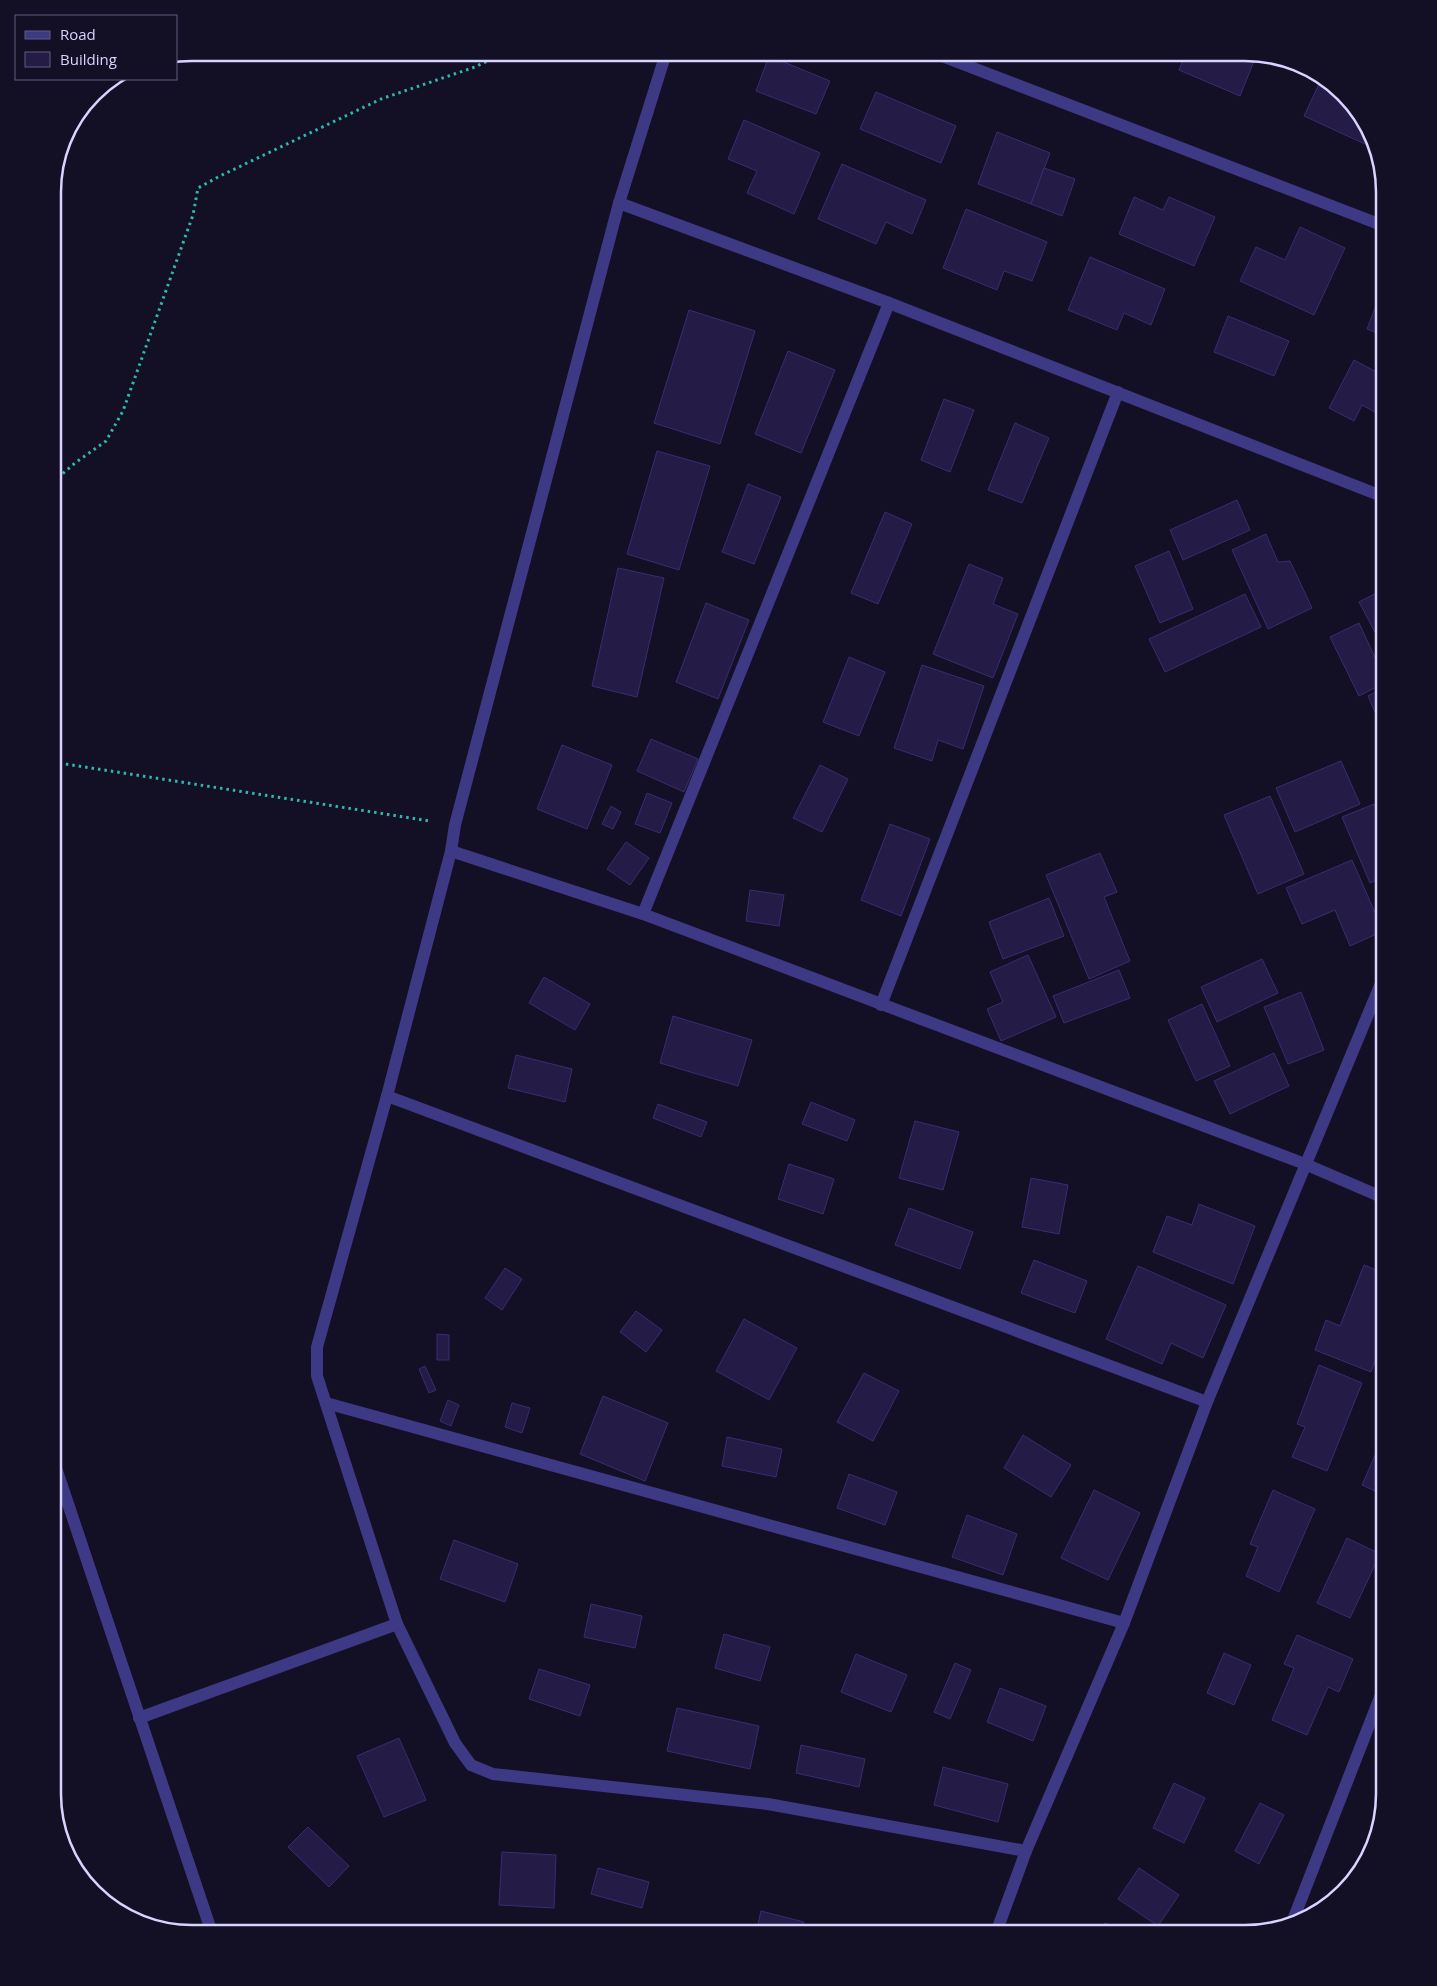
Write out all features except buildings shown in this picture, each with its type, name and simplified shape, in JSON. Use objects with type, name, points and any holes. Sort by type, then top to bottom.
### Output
[{"type":"street","points":[[663,61],[619,203],[455,825],[451,851],[387,1096],[317,1347],[317,1376],[397,1624],[455,1743],[471,1765],[493,1774],[768,1804],[1026,1852]]},
{"type":"street","points":[[957,62],[1376,223]]},
{"type":"street","points":[[619,203],[889,303],[1376,494]]},
{"type":"street","points":[[643,914],[889,303]]},
{"type":"street","points":[[881,1005],[1118,392]]},
{"type":"street","points":[[451,851],[643,914],[1306,1164],[1376,1195]]},
{"type":"street","points":[[999,1925],[1026,1852],[1124,1623],[1207,1402],[1376,995]]},
{"type":"street","points":[[387,1096],[1207,1402]]},
{"type":"street","points":[[326,1403],[1124,1623]]},
{"type":"street","points":[[61,1484],[209,1924]]},
{"type":"street","points":[[139,1718],[397,1624]]},
{"type":"street","points":[[1295,1915],[1376,1708]]},
{"type":"path","points":[[62,474],[106,441],[123,411],[193,215],[198,188],[381,99],[487,61]]},
{"type":"path","points":[[62,763],[455,825]]}]
